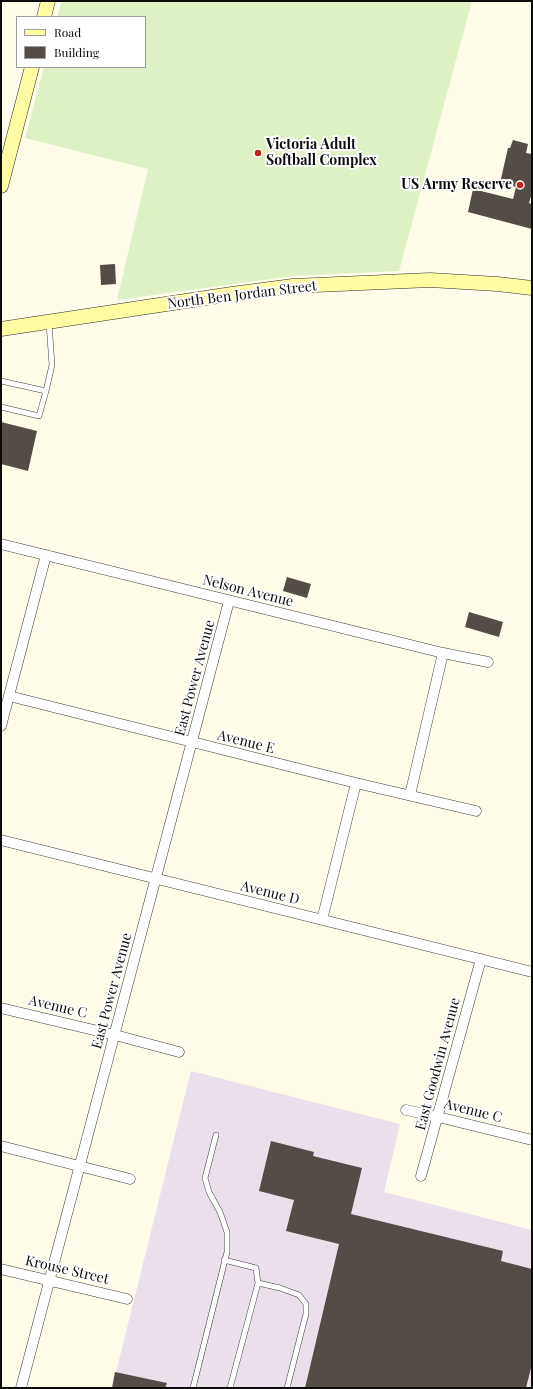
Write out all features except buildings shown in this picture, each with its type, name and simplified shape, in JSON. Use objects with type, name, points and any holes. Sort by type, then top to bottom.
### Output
[{"type":"street","points":[[44,16],[48,1]]},
{"type":"street","points":[[1,186],[32,68]]},
{"type":"street","name":"North Ben Jordan Street","points":[[1,329],[293,286],[432,280],[532,288]]},
{"type":"street","name":"Nelson Avenue","points":[[1,544],[443,653],[488,662]]},
{"type":"street","points":[[1,726],[46,555]]},
{"type":"street","name":"East Power Avenue","points":[[21,1388],[79,1167],[116,1035],[229,601]]},
{"type":"street","points":[[410,795],[443,653]]},
{"type":"street","name":"Avenue E","points":[[9,696],[192,743],[476,811]]},
{"type":"street","points":[[322,920],[356,783]]},
{"type":"street","name":"Avenue D","points":[[1,840],[532,972]]},
{"type":"street","name":"East Goodwin Avenue","points":[[421,1176],[481,959]]},
{"type":"street","name":"Avenue C","points":[[1,1008],[116,1035],[179,1052]]},
{"type":"street","name":"Avenue C","points":[[406,1110],[532,1140]]},
{"type":"street","points":[[1,1146],[130,1180]]},
{"type":"street","name":"Krouse Street","points":[[1,1269],[127,1299]]},
{"type":"lane","points":[[1,407],[39,416],[52,365],[49,322]]},
{"type":"lane","points":[[1,381],[46,391]]},
{"type":"lane","points":[[193,1388],[226,1252],[227,1232],[220,1212],[209,1192],[205,1178],[216,1135]]},
{"type":"lane","points":[[224,1260],[256,1268],[258,1283],[230,1388]]},
{"type":"lane","points":[[258,1283],[280,1288],[299,1295],[306,1304],[306,1314],[287,1388]]},
{"type":"shaded area","points":[[191,1071],[400,1124],[384,1192],[532,1230],[532,1388],[112,1388]]},
{"type":"green space","name":"Victoria Adult Softball Complex","points":[[62,1],[472,1],[399,271],[293,276],[117,300],[148,169],[25,138],[44,68],[146,68],[146,16],[57,16]]},
{"type":"place","name":"Victoria Adult Softball Complex","points":[[258,153]]},
{"type":"place","name":"US Army Reserve","points":[[520,185]]}]
